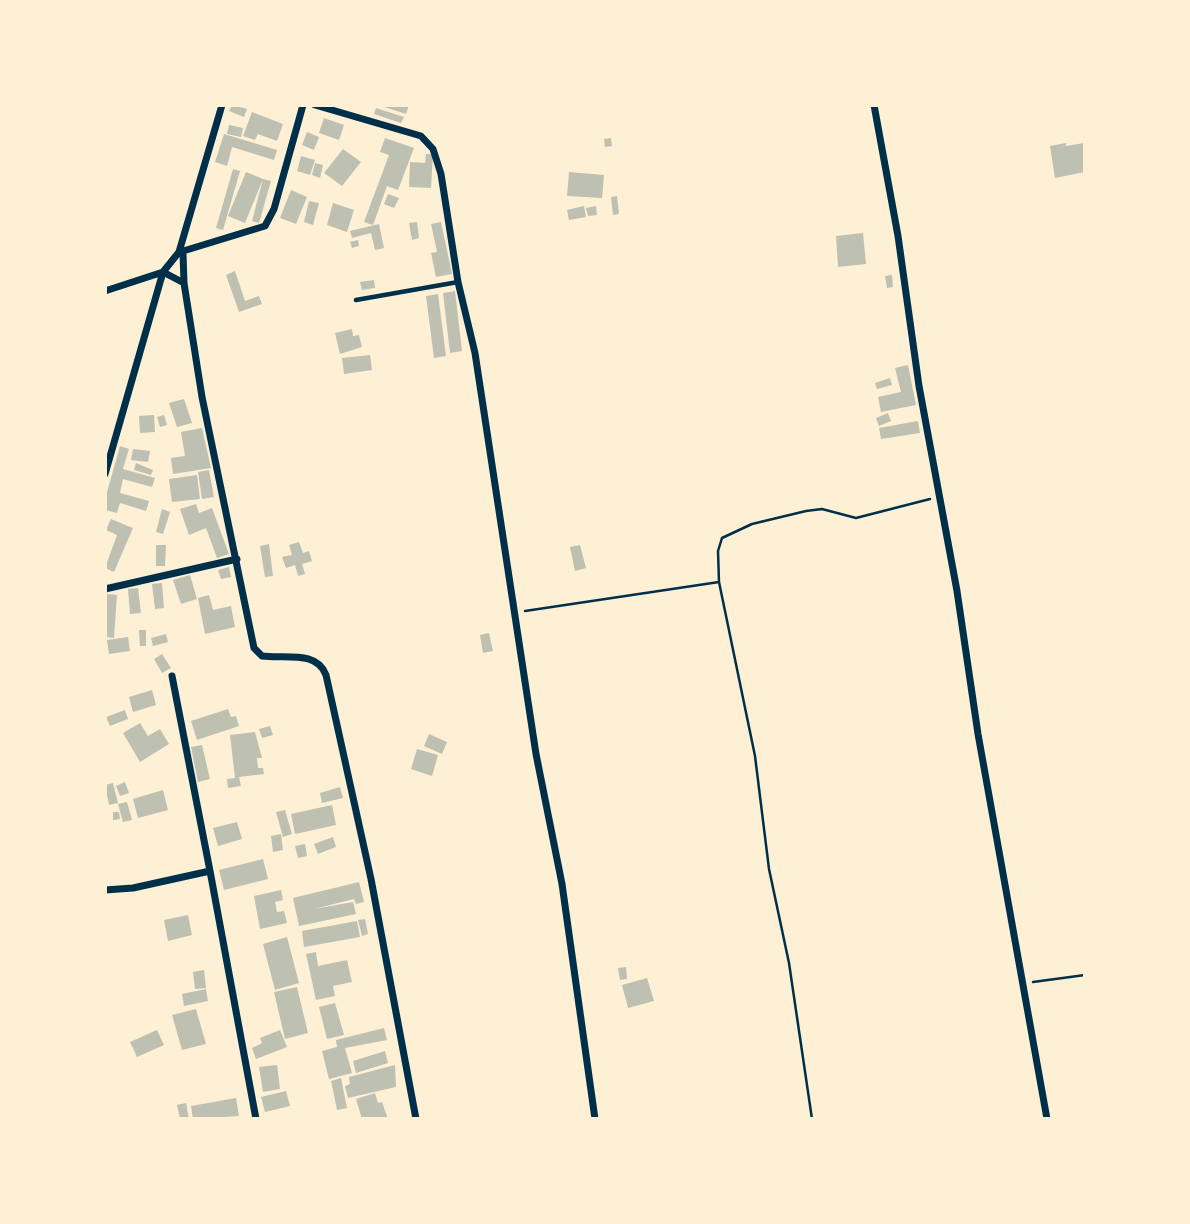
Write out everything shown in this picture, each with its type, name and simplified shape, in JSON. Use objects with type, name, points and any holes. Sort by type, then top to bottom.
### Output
[{"type":"street","points":[[222,105],[181,252],[202,397],[254,648],[262,656],[311,658],[319,662],[326,675],[370,879],[416,1119]]},
{"type":"street","points":[[105,474],[163,272],[181,252],[265,226],[274,209],[303,105]]},
{"type":"street","points":[[316,105],[421,136],[429,142],[440,174],[458,282],[475,353],[537,754],[562,884],[595,1119]]},
{"type":"street","points":[[874,105],[978,734],[1047,1119]]},
{"type":"street","points":[[105,291],[163,272],[184,283]]},
{"type":"street","points":[[105,589],[237,559]]},
{"type":"street","points":[[172,676],[256,1119]]},
{"type":"street","points":[[105,890],[133,888],[209,871]]},
{"type":"lane","points":[[356,300],[458,282]]},
{"type":"path","points":[[811,1119],[789,963],[769,869],[755,756],[719,582],[719,551],[722,538],[752,524],[822,509],[856,518],[940,497]]},
{"type":"path","points":[[515,611],[538,611],[719,582]]},
{"type":"path","points":[[1024,983],[1085,975]]},
{"type":"building","points":[[232,105],[247,109],[244,117],[229,111]]},
{"type":"building","points":[[378,105],[409,105],[406,114]]},
{"type":"building","points":[[376,108],[404,117],[401,123],[374,114]]},
{"type":"building","points":[[252,112],[283,124],[277,141],[258,134],[255,140],[243,136]]},
{"type":"building","points":[[324,118],[344,125],[339,140],[319,133]]},
{"type":"building","points":[[229,125],[243,128],[241,137],[227,134]]},
{"type":"building","points":[[307,132],[319,137],[314,150],[302,145]]},
{"type":"building","points":[[224,134],[277,150],[274,160],[232,147],[227,166],[215,162]]},
{"type":"building","points":[[385,138],[414,148],[398,190],[387,186],[373,225],[364,222],[389,155],[380,152]]},
{"type":"building","points":[[611,138],[612,146],[605,147],[604,139]]},
{"type":"building","points":[[1066,143],[1066,146],[1084,143],[1085,172],[1055,178],[1050,146]]},
{"type":"building","points":[[343,149],[361,162],[342,186],[324,173]]},
{"type":"building","points":[[426,154],[433,154],[431,188],[409,187],[410,162],[425,163]]},
{"type":"building","points":[[301,156],[315,160],[310,175],[297,171]]},
{"type":"building","points":[[315,163],[323,165],[320,178],[312,175]]},
{"type":"building","points":[[233,169],[240,171],[223,230],[216,228]]},
{"type":"building","points":[[246,172],[263,179],[245,223],[228,216]]},
{"type":"building","points":[[569,172],[604,175],[602,198],[567,196]]},
{"type":"building","points":[[263,179],[271,181],[259,223],[252,221]]},
{"type":"building","points":[[291,190],[307,197],[296,224],[280,218]]},
{"type":"building","points":[[388,194],[399,198],[394,208],[384,204]]},
{"type":"building","points":[[617,196],[619,214],[613,215],[611,197]]},
{"type":"building","points":[[309,201],[319,203],[313,225],[304,222]]},
{"type":"building","points":[[333,203],[354,210],[347,232],[327,225]]},
{"type":"building","points":[[584,206],[586,217],[569,220],[567,210]]},
{"type":"building","points":[[596,206],[597,215],[588,216],[586,208]]},
{"type":"building","points":[[417,222],[419,238],[412,240],[409,223]]},
{"type":"building","points":[[441,222],[452,274],[436,277],[431,253],[437,252],[431,224]]},
{"type":"building","points":[[379,224],[384,248],[375,250],[371,233],[352,238],[350,231]]},
{"type":"building","points":[[863,233],[866,264],[838,267],[836,236]]},
{"type":"building","points":[[358,240],[359,246],[352,248],[350,242]]},
{"type":"building","points":[[235,271],[245,301],[259,296],[262,304],[239,312],[226,275]]},
{"type":"building","points":[[892,275],[893,287],[887,288],[885,276]]},
{"type":"building","points":[[374,280],[375,288],[362,290],[360,282]]},
{"type":"building","points":[[455,291],[462,351],[450,353],[443,293]]},
{"type":"building","points":[[438,294],[446,356],[434,358],[426,296]]},
{"type":"building","points":[[352,329],[353,336],[359,335],[362,347],[340,354],[335,333]]},
{"type":"building","points":[[370,355],[372,370],[344,374],[342,358]]},
{"type":"building","points":[[908,365],[916,405],[881,412],[878,397],[901,392],[895,368]]},
{"type":"building","points":[[890,378],[892,385],[877,389],[875,383]]},
{"type":"building","points":[[184,399],[192,423],[177,427],[169,403]]},
{"type":"building","points":[[888,413],[891,421],[879,426],[876,418]]},
{"type":"building","points":[[154,415],[155,432],[140,433],[139,416]]},
{"type":"building","points":[[164,415],[167,425],[160,427],[157,417]]},
{"type":"building","points":[[918,421],[920,433],[881,439],[879,428]]},
{"type":"building","points":[[202,428],[211,468],[173,474],[171,458],[185,456],[181,432]]},
{"type":"building","points":[[120,446],[129,449],[123,469],[155,478],[152,487],[123,479],[120,493],[149,501],[146,511],[120,503],[117,513],[105,510],[105,499]]},
{"type":"building","points":[[133,449],[150,451],[148,462],[131,460]]},
{"type":"building","points":[[136,463],[153,470],[151,475],[134,470]]},
{"type":"building","points":[[209,470],[214,497],[202,499],[198,472]]},
{"type":"building","points":[[197,475],[200,499],[172,502],[169,479]]},
{"type":"building","points":[[196,504],[199,513],[212,508],[229,554],[217,558],[206,528],[189,535],[180,509]]},
{"type":"building","points":[[162,509],[170,512],[163,534],[156,532]]},
{"type":"building","points":[[111,519],[133,528],[114,572],[105,568],[117,535],[106,530]]},
{"type":"building","points":[[299,542],[303,553],[309,551],[312,561],[302,564],[305,574],[298,576],[295,565],[286,568],[282,557],[292,555],[289,545]]},
{"type":"building","points":[[269,544],[273,576],[265,577],[260,546]]},
{"type":"building","points":[[156,545],[166,545],[165,566],[156,566]]},
{"type":"building","points":[[580,545],[586,568],[575,571],[570,547]]},
{"type":"building","points":[[229,567],[231,577],[221,579],[218,570]]},
{"type":"building","points":[[190,575],[197,599],[181,604],[173,580]]},
{"type":"building","points":[[162,583],[164,608],[155,609],[152,584]]},
{"type":"building","points":[[138,588],[141,613],[130,614],[128,589]]},
{"type":"building","points":[[117,595],[114,638],[105,637],[105,596]]},
{"type":"building","points":[[209,595],[213,610],[231,606],[235,627],[205,634],[198,598]]},
{"type":"building","points":[[139,630],[146,630],[146,646],[140,646]]},
{"type":"building","points":[[489,633],[493,651],[483,653],[480,635]]},
{"type":"building","points":[[166,634],[168,642],[153,646],[151,638]]},
{"type":"building","points":[[128,637],[130,651],[109,654],[107,640]]},
{"type":"building","points":[[162,654],[171,668],[162,673],[154,659]]},
{"type":"building","points":[[152,690],[156,705],[133,712],[129,697]]},
{"type":"building","points":[[228,709],[231,717],[236,716],[239,726],[197,740],[191,721]]},
{"type":"building","points":[[125,710],[128,719],[110,726],[106,717]]},
{"type":"building","points":[[140,723],[148,736],[160,729],[169,744],[140,762],[123,733]]},
{"type":"building","points":[[270,726],[273,735],[262,738],[259,729]]},
{"type":"building","points":[[255,732],[262,758],[257,758],[258,768],[263,768],[264,774],[239,777],[241,786],[228,788],[227,779],[235,778],[230,735]]},
{"type":"building","points":[[429,734],[447,742],[442,754],[424,746]]},
{"type":"building","points":[[202,745],[210,779],[198,782],[191,747]]},
{"type":"building","points":[[417,749],[438,755],[432,776],[411,769]]},
{"type":"building","points":[[125,782],[129,793],[120,796],[116,786]]},
{"type":"building","points":[[113,783],[118,803],[109,805],[105,785]]},
{"type":"building","points":[[340,787],[343,798],[322,803],[320,793]]},
{"type":"building","points":[[163,790],[168,810],[138,818],[133,799]]},
{"type":"building","points":[[127,802],[132,820],[123,822],[118,804]]},
{"type":"building","points":[[332,805],[336,825],[295,834],[291,814]]},
{"type":"building","points":[[285,810],[292,834],[283,837],[276,812]]},
{"type":"building","points":[[113,812],[119,812],[120,819],[113,820]]},
{"type":"building","points":[[237,822],[242,839],[218,846],[213,828]]},
{"type":"building","points":[[281,834],[283,850],[273,852],[271,836]]},
{"type":"building","points":[[333,837],[336,847],[318,854],[314,844]]},
{"type":"building","points":[[305,844],[307,856],[298,858],[295,846]]},
{"type":"building","points":[[263,859],[268,879],[224,890],[219,870]]},
{"type":"building","points":[[359,882],[364,902],[356,904],[354,899],[314,909],[353,902],[356,914],[299,926],[293,898]]},
{"type":"building","points":[[281,890],[283,900],[275,902],[277,912],[284,911],[287,923],[260,929],[254,896]]},
{"type":"building","points":[[188,915],[192,935],[168,941],[164,920]]},
{"type":"building","points":[[365,919],[368,934],[362,936],[358,920]]},
{"type":"building","points":[[357,921],[360,937],[304,947],[302,931]]},
{"type":"building","points":[[287,937],[299,983],[275,990],[263,944]]},
{"type":"building","points":[[316,952],[318,966],[347,960],[352,982],[333,986],[335,996],[316,1000],[306,954]]},
{"type":"building","points":[[626,967],[627,979],[620,980],[618,968]]},
{"type":"building","points":[[204,970],[206,988],[195,989],[193,972]]},
{"type":"building","points":[[647,978],[654,1001],[628,1008],[622,985]]},
{"type":"building","points":[[297,987],[308,1033],[285,1039],[274,992]]},
{"type":"building","points":[[206,989],[208,1001],[184,1006],[182,994]]},
{"type":"building","points":[[335,1003],[344,1035],[327,1039],[319,1007]]},
{"type":"building","points":[[196,1009],[206,1044],[182,1050],[172,1015]]},
{"type":"building","points":[[384,1028],[387,1040],[345,1048],[352,1073],[329,1079],[322,1051],[337,1047],[336,1040]]},
{"type":"building","points":[[157,1030],[164,1045],[137,1057],[130,1042]]},
{"type":"building","points":[[280,1030],[287,1047],[256,1059],[252,1048],[262,1043],[260,1038]]},
{"type":"building","points":[[385,1051],[388,1063],[356,1073],[353,1061]]},
{"type":"building","points":[[277,1065],[280,1089],[263,1092],[259,1067]]},
{"type":"building","points":[[395,1065],[396,1087],[348,1098],[345,1086],[350,1084],[349,1077]]},
{"type":"building","points":[[341,1078],[347,1108],[337,1110],[331,1081]]},
{"type":"building","points":[[286,1091],[290,1106],[265,1112],[261,1097]]},
{"type":"building","points":[[375,1093],[378,1103],[382,1102],[388,1119],[362,1119],[356,1099]]},
{"type":"building","points":[[236,1098],[239,1116],[193,1119],[191,1106]]},
{"type":"building","points":[[186,1103],[189,1119],[180,1119],[177,1105]]}]
